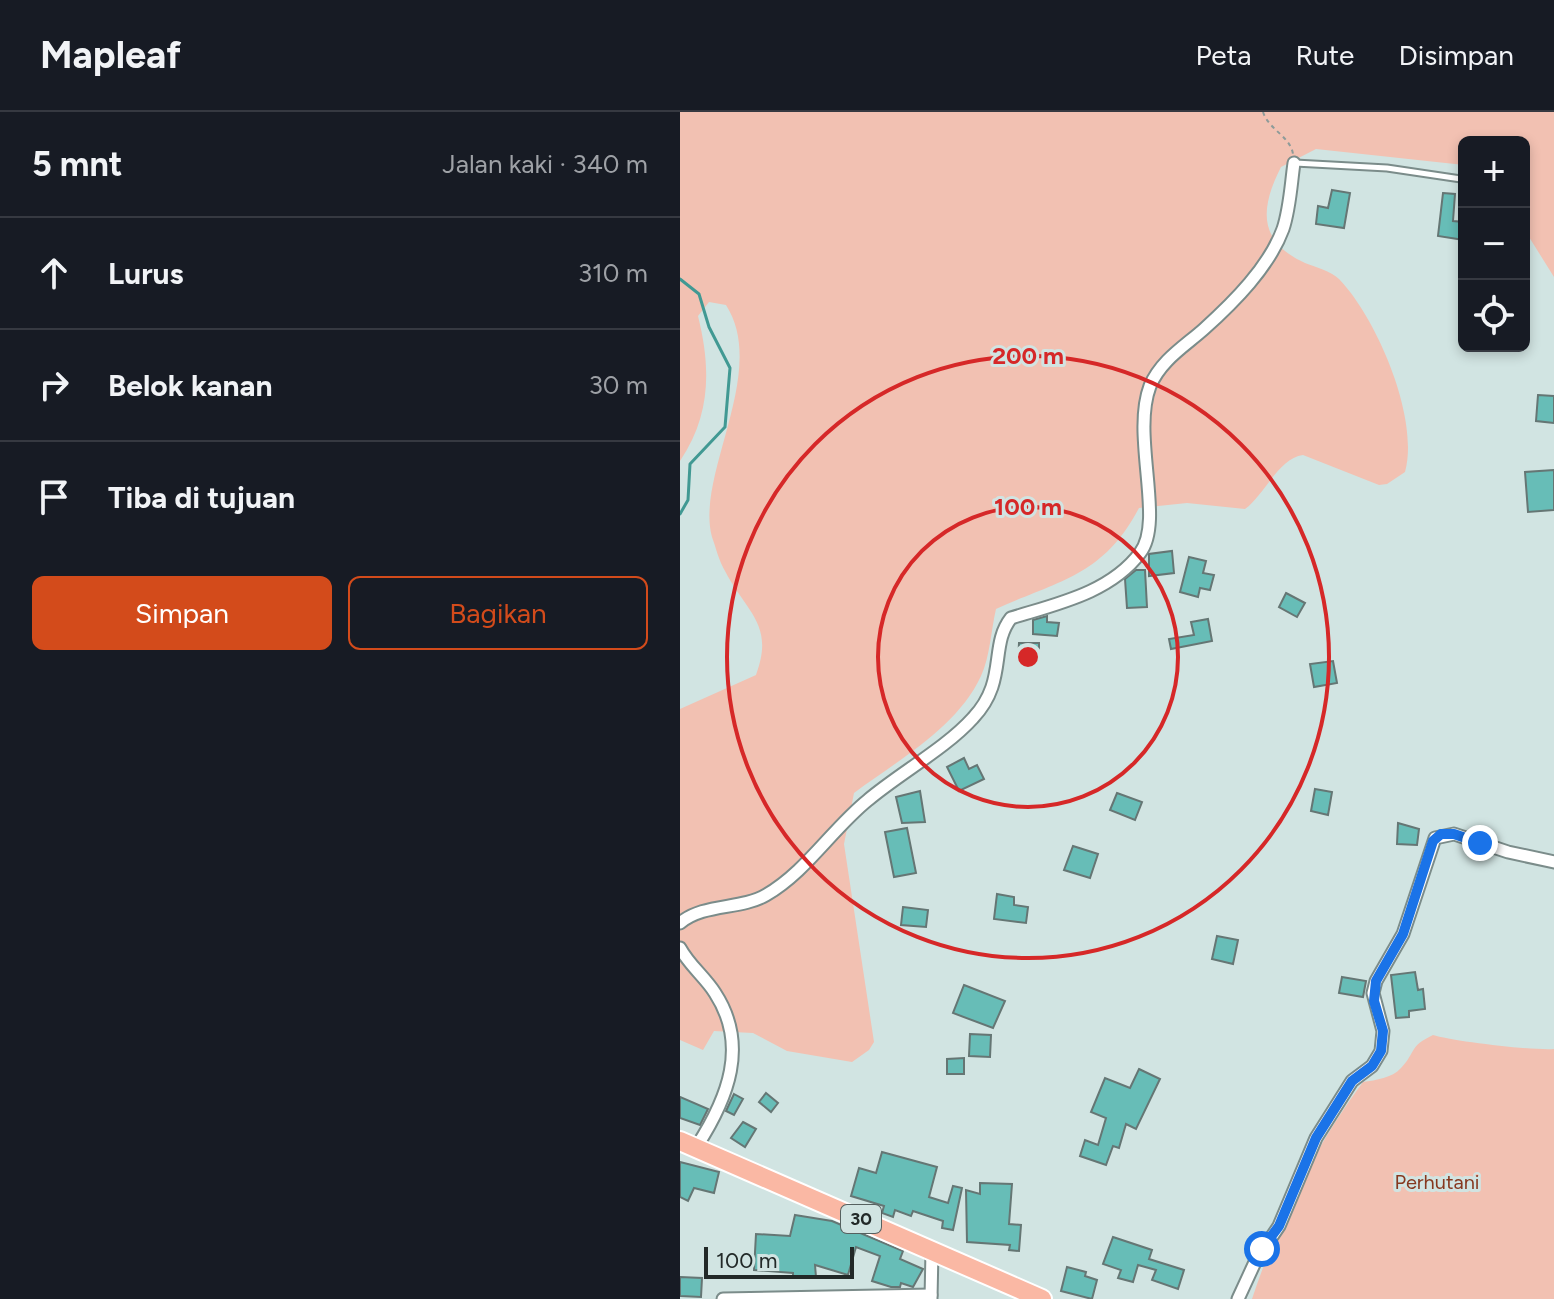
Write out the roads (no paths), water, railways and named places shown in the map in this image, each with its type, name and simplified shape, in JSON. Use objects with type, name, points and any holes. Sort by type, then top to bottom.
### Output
[{"type":"highway","name":"30","points":[[688,1143],[1042,1299]]},
{"type":"street","points":[[680,923],[715,908],[760,898],[789,879],[866,801],[970,722],[987,702],[996,681],[1003,633],[1011,618],[1104,584],[1140,553],[1150,528],[1143,456],[1144,414],[1150,387],[1172,355],[1206,327],[1254,277],[1276,246],[1287,210],[1294,163]]},
{"type":"street","points":[[1238,1299],[1256,1260],[1279,1226],[1316,1138],[1352,1081],[1372,1066],[1381,1051],[1383,1031],[1374,1001],[1376,981],[1403,934],[1435,838],[1454,834],[1508,852],[1554,862]]},
{"type":"street","points":[[680,948],[723,1007],[734,1043],[724,1094],[688,1143]]},
{"type":"street","points":[[723,1299],[931,1297],[932,1251]]},
{"type":"lane","points":[[1294,163],[1387,168],[1458,179]]},
{"type":"waterway","points":[[680,279],[699,294],[709,327],[730,368],[725,427],[690,464],[688,500],[680,514]]},
{"type":"park label","name":"Perhutani","points":[[1437,1182]]}]
